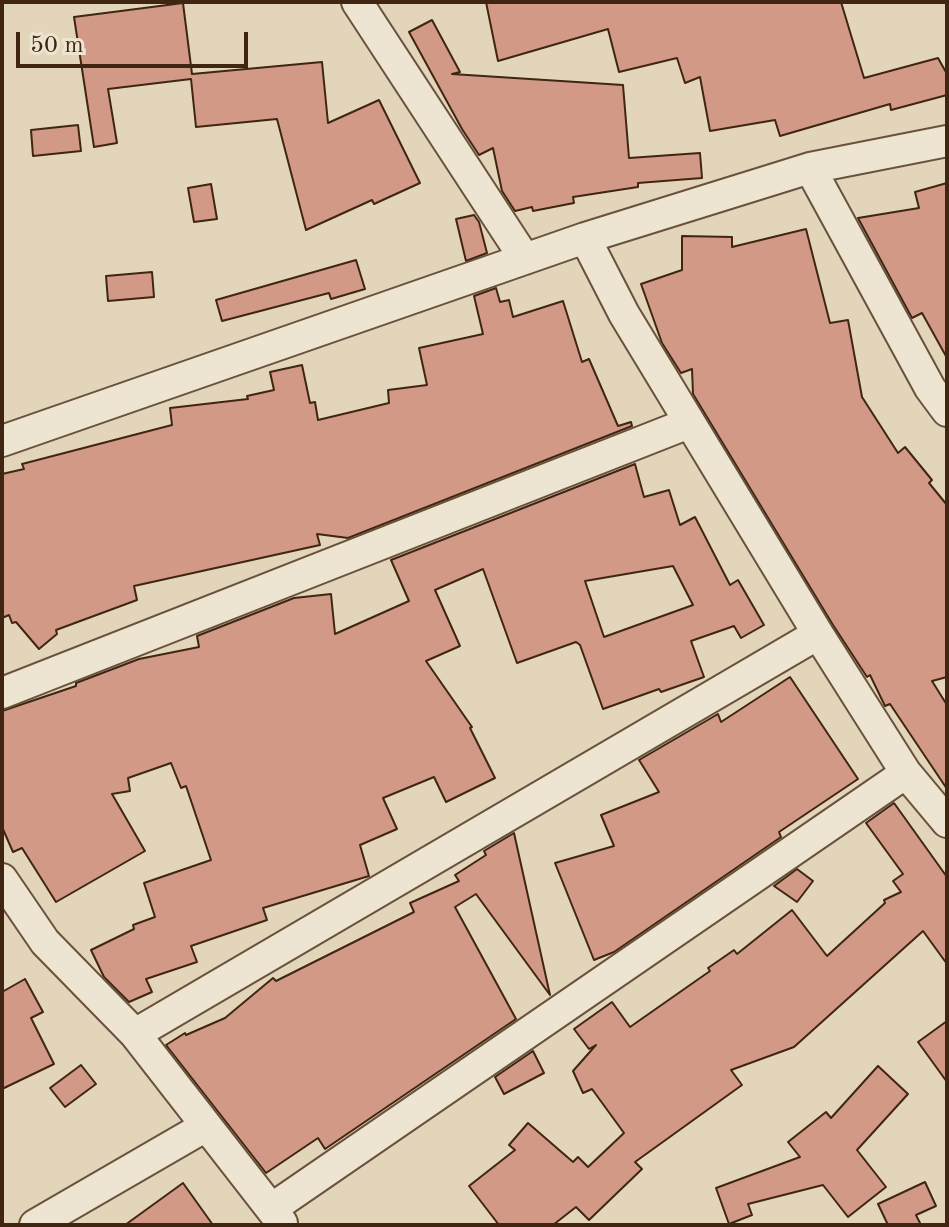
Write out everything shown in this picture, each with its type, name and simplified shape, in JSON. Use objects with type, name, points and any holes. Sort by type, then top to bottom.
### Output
[{"type":"street","points":[[357,2],[525,259]]},
{"type":"street","points":[[2,441],[585,238],[810,168],[947,141]]},
{"type":"street","points":[[810,168],[930,388],[947,411]]},
{"type":"street","points":[[585,238],[624,314],[818,634],[906,773],[947,822]]},
{"type":"street","points":[[2,693],[689,423]]},
{"type":"street","points":[[135,1034],[818,634]]},
{"type":"street","points":[[2,879],[45,942],[135,1034],[277,1217],[906,773]]},
{"type":"street","points":[[35,1225],[206,1126]]},
{"type":"building","points":[[486,2],[841,2],[864,78],[938,58],[947,74],[947,95],[891,110],[890,104],[780,136],[775,120],[710,131],[700,77],[685,83],[677,58],[619,72],[608,29],[498,61]]},
{"type":"building","points":[[183,3],[192,74],[322,62],[328,123],[379,100],[420,183],[374,204],[372,200],[306,230],[277,119],[196,127],[191,79],[108,89],[117,143],[94,147],[74,17]]},
{"type":"building","points":[[432,20],[460,72],[452,74],[623,85],[629,158],[700,153],[702,178],[638,183],[638,187],[573,197],[574,203],[533,211],[532,207],[515,211],[502,191],[493,148],[479,155],[409,32]]},
{"type":"building","points":[[78,125],[81,151],[33,156],[31,130]]},
{"type":"building","points":[[947,183],[947,358],[922,313],[912,318],[858,218],[919,208],[915,192]]},
{"type":"building","points":[[211,184],[217,219],[194,222],[188,188]]},
{"type":"building","points":[[474,215],[479,222],[487,253],[466,261],[456,219]]},
{"type":"building","points":[[806,229],[830,323],[848,320],[862,397],[898,453],[905,447],[932,480],[929,483],[947,505],[947,677],[932,681],[947,705],[947,789],[890,704],[885,706],[870,675],[867,677],[833,625],[693,394],[692,369],[681,373],[662,343],[641,284],[682,270],[682,236],[732,237],[732,247]]},
{"type":"building","points":[[356,260],[365,289],[331,299],[329,293],[222,321],[216,300]]},
{"type":"building","points":[[152,272],[154,297],[108,301],[106,276]]},
{"type":"building","points":[[496,288],[500,302],[509,300],[513,317],[563,301],[582,362],[589,359],[618,426],[631,422],[632,426],[348,538],[317,534],[320,545],[134,586],[137,600],[56,630],[57,634],[39,649],[16,622],[12,623],[9,615],[2,618],[2,474],[24,469],[22,464],[172,425],[170,408],[248,399],[247,396],[274,390],[270,372],[302,365],[310,403],[315,402],[318,420],[389,403],[388,390],[427,385],[419,348],[483,334],[474,296]]},
{"type":"building","points":[[635,464],[644,497],[669,490],[680,525],[695,517],[730,585],[738,580],[764,625],[741,638],[734,626],[691,641],[704,677],[603,709],[580,645],[576,642],[517,663],[483,569],[435,590],[460,646],[426,661],[472,727],[495,778],[446,802],[434,777],[383,798],[397,829],[360,845],[369,876],[263,908],[267,920],[191,946],[197,962],[146,979],[152,992],[129,1002],[104,977],[91,950],[134,929],[133,925],[155,917],[144,883],[211,860],[186,786],[181,788],[171,763],[128,778],[130,791],[112,794],[145,851],[56,902],[22,848],[13,852],[2,827],[2,711],[76,686],[76,683],[139,659],[199,647],[197,636],[294,598],[331,594],[335,634],[409,601],[391,560]],"holes":[[[673,566],[693,605],[604,637],[585,581]]]},
{"type":"building","points":[[790,677],[858,779],[779,832],[781,837],[614,952],[594,960],[555,863],[614,846],[601,815],[659,792],[639,760],[718,714],[721,722]]},
{"type":"building","points":[[894,803],[947,877],[947,964],[923,931],[794,1047],[731,1070],[742,1085],[635,1162],[642,1169],[589,1220],[576,1207],[553,1225],[499,1225],[469,1186],[515,1150],[509,1145],[528,1123],[573,1162],[578,1157],[588,1167],[624,1133],[592,1089],[583,1093],[573,1071],[596,1045],[589,1049],[574,1029],[612,1002],[630,1027],[710,971],[708,968],[734,950],[737,954],[792,910],[827,956],[885,903],[884,900],[901,892],[893,881],[903,874],[866,823]]},
{"type":"building","points":[[514,833],[550,995],[476,894],[455,907],[516,1019],[325,1149],[318,1138],[266,1173],[166,1045],[185,1033],[225,1018],[273,978],[276,981],[414,912],[410,903],[459,881],[455,875],[486,855],[484,851]]},
{"type":"building","points":[[797,869],[813,881],[797,902],[774,886]]},
{"type":"building","points":[[25,979],[43,1012],[31,1018],[54,1064],[2,1089],[2,992]]},
{"type":"building","points":[[947,1021],[947,1082],[918,1042]]},
{"type":"building","points":[[533,1051],[544,1073],[504,1094],[495,1077]]},
{"type":"building","points":[[81,1065],[96,1084],[65,1107],[50,1088]]},
{"type":"building","points":[[878,1066],[908,1094],[857,1150],[886,1187],[848,1217],[823,1185],[748,1204],[752,1215],[729,1224],[716,1188],[800,1157],[788,1142],[826,1112],[831,1118]]},
{"type":"building","points":[[925,1182],[936,1206],[916,1215],[921,1225],[888,1225],[878,1204]]},
{"type":"building","points":[[183,1183],[213,1225],[125,1225]]}]
